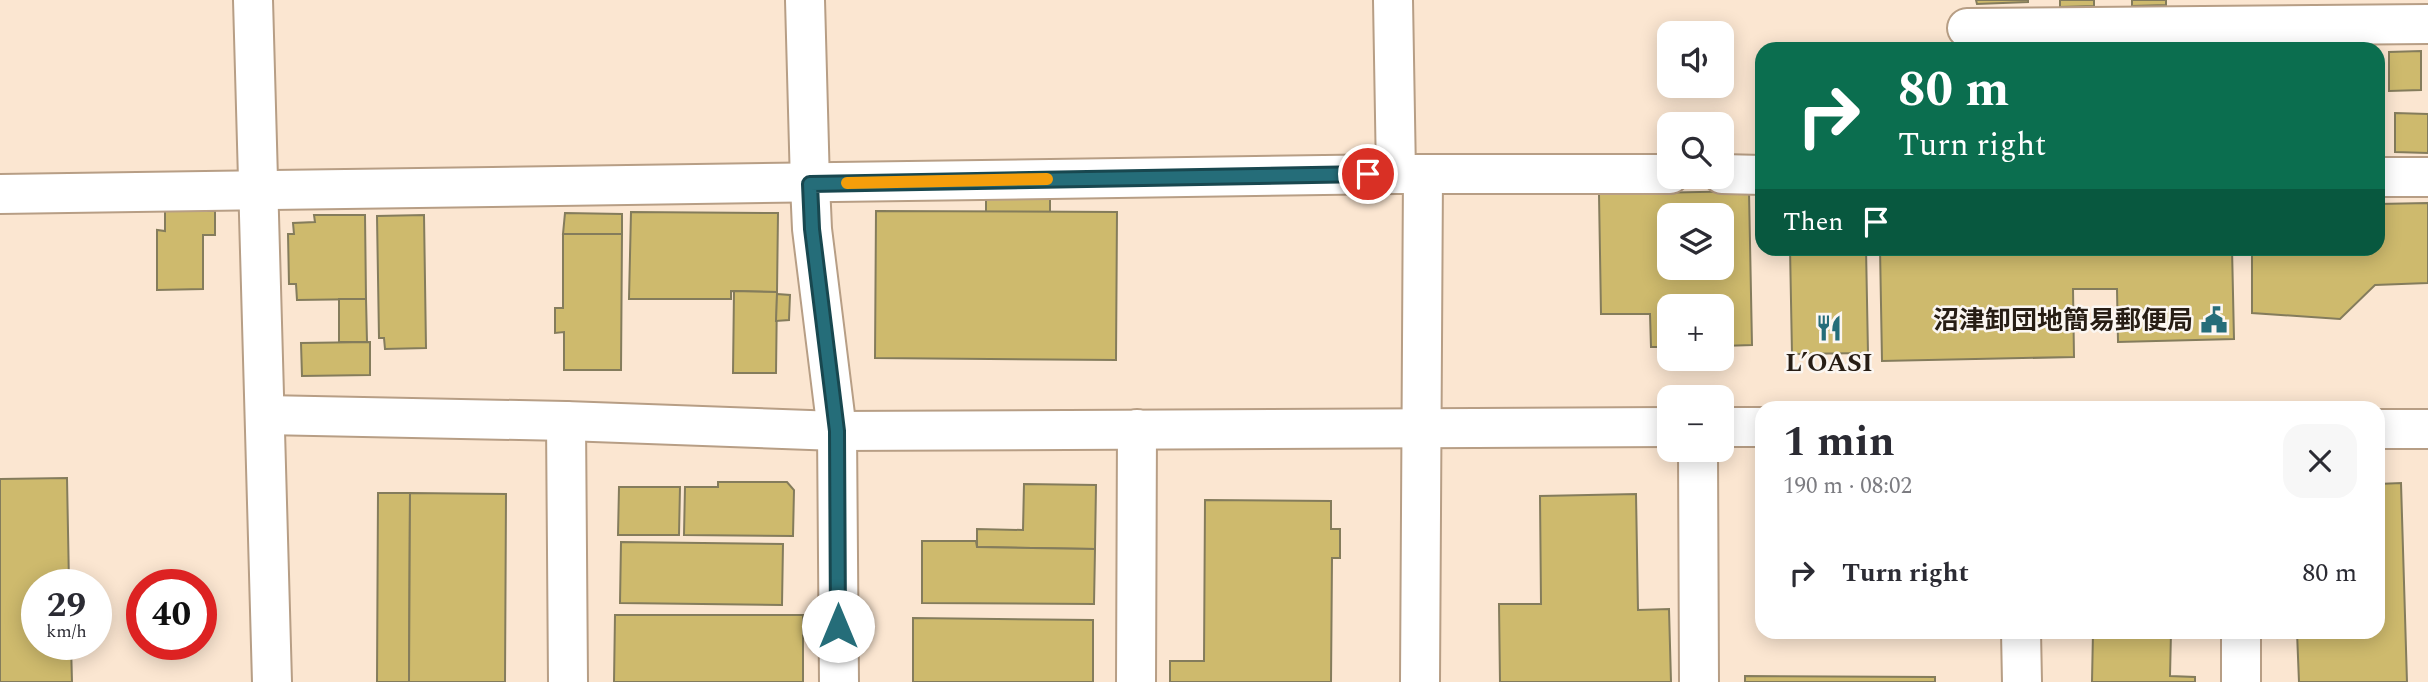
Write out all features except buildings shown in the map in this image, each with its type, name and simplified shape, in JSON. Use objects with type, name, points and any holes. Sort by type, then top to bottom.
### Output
[{"type":"street","points":[[253,0],[272,682]]},
{"type":"street","points":[[805,0],[812,229],[837,431],[839,682]]},
{"type":"street","points":[[1393,0],[1410,174],[1421,426],[1420,682]]},
{"type":"street","points":[[1967,28],[2428,24]]},
{"type":"street","points":[[0,194],[1410,174],[1657,174]]},
{"type":"street","points":[[1734,174],[1755,175]]},
{"type":"street","points":[[2385,177],[2428,177]]},
{"type":"street","points":[[265,415],[566,421],[837,431],[1421,426],[1657,427]]},
{"type":"street","points":[[566,421],[568,682]]},
{"type":"street","points":[[1734,427],[1755,427]]},
{"type":"street","points":[[1136,682],[1137,429]]},
{"type":"street","points":[[2385,429],[2428,429]]},
{"type":"street","points":[[1698,462],[1699,682]]},
{"type":"street","points":[[2021,639],[2022,682]]},
{"type":"street","points":[[2241,639],[2241,682]]},
{"type":"slow traffic","points":[[847,183],[1047,179]]},
{"type":"place","name":"沼津卸団地簡易郵便局","points":[[2214,320]]},
{"type":"place","name":"L’OASI","points":[[1829,328]]},
{"type":"route","points":[[838,626],[837,431],[812,229],[810,184],[1368,174]]}]
